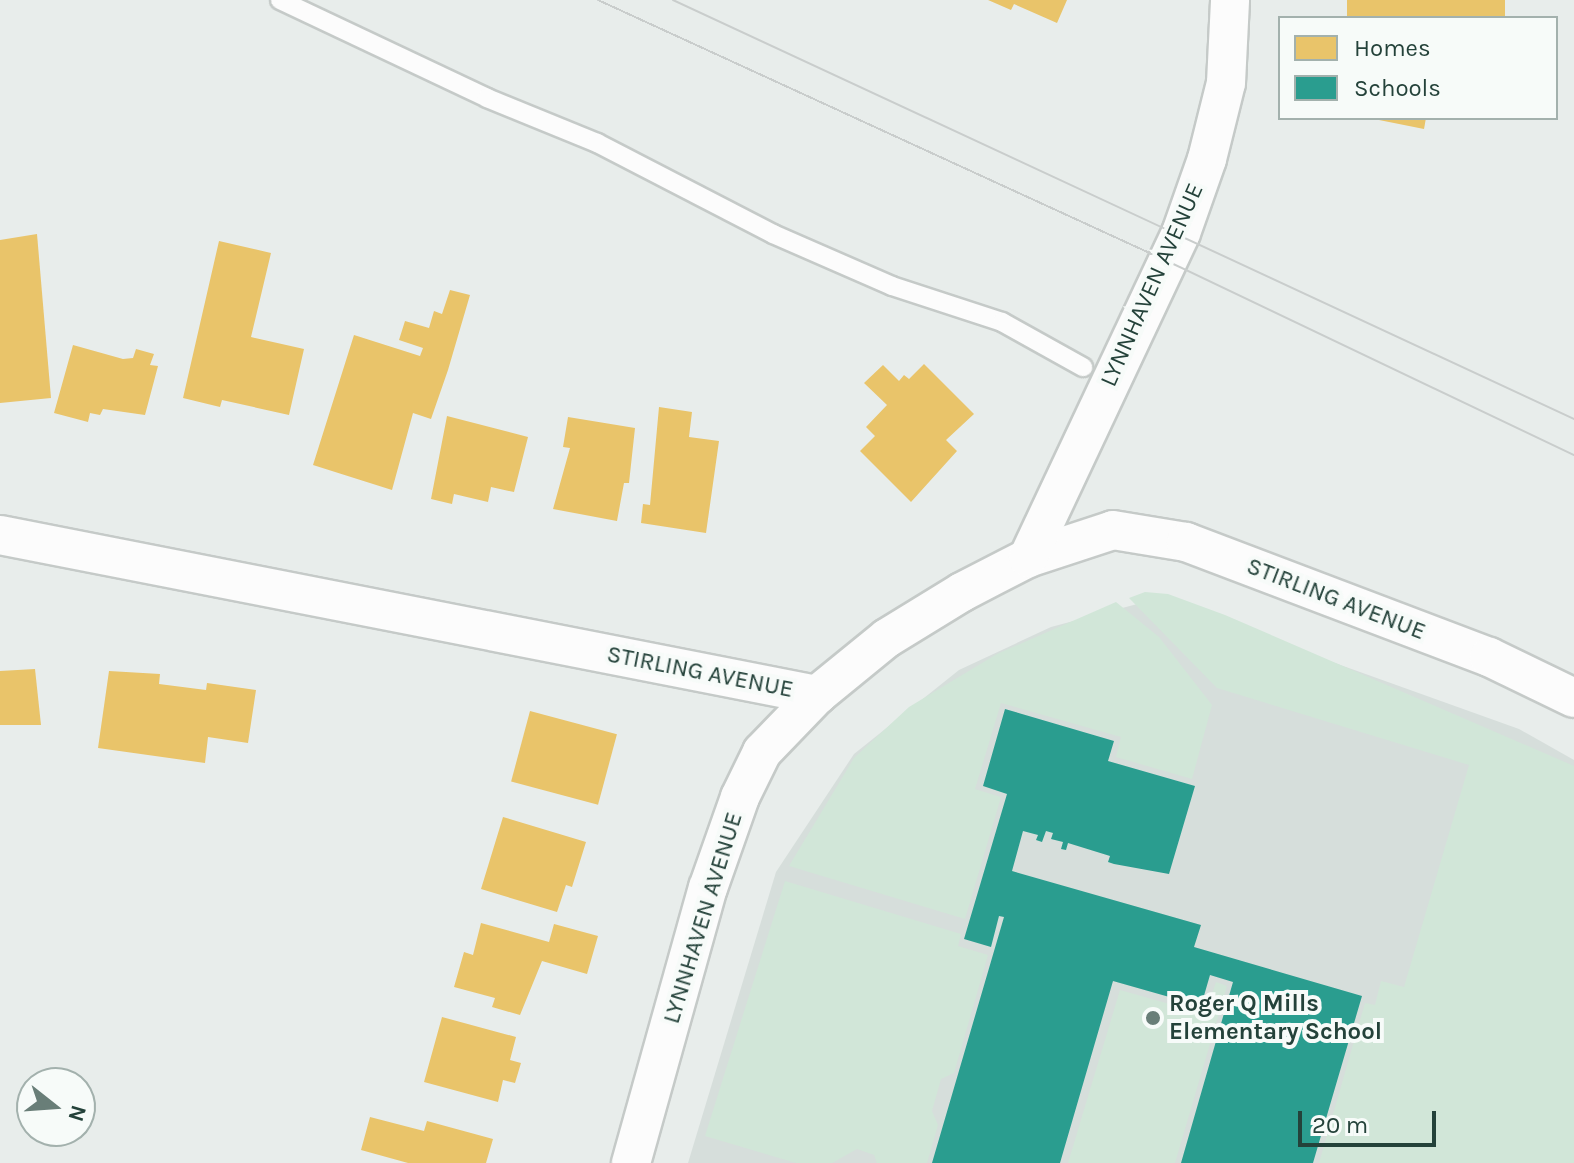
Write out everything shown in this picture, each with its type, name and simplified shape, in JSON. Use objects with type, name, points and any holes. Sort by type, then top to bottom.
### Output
[{"type":"street","name":"LYNNHAVEN AVENUE","points":[[1028,558],[1181,233],[1207,159],[1226,83],[1230,0]]},
{"type":"street","name":"STIRLING AVENUE","points":[[0,535],[817,695],[887,638],[1028,558],[1113,530],[1186,542],[1489,657],[1574,698]]},
{"type":"street","name":"LYNNHAVEN AVENUE","points":[[631,1163],[708,888],[740,797],[762,752],[817,695]]},
{"type":"lane","points":[[280,0],[487,98],[597,143],[773,234],[892,286],[1002,322],[1083,367]]},
{"type":"shaded area","name":"Roger Q Mills Elementary School","points":[[1156,599],[1519,729],[1574,760],[1574,1163],[688,1163],[776,872],[854,754],[959,670],[1051,627]]},
{"type":"green space","points":[[1145,592],[1168,594],[1225,615],[1574,766],[1574,1163],[1319,1163],[1365,1003],[1375,1005],[1381,981],[1404,987],[1469,765],[1217,688],[1129,598]]},
{"type":"green space","points":[[1116,602],[1159,637],[1212,705],[1192,779],[1116,757],[1121,737],[1001,703],[975,789],[1001,797],[965,919],[789,866],[854,758],[909,707],[997,654]]},
{"type":"green space","points":[[785,881],[961,934],[958,946],[988,955],[954,1073],[941,1079],[932,1111],[938,1125],[927,1163],[877,1163],[874,1155],[857,1149],[832,1163],[796,1163],[705,1136]]},
{"type":"green space","points":[[1216,982],[1227,986],[1175,1163],[1068,1163],[1120,990],[1205,1014]]},
{"type":"building: Homes","points":[[988,0],[1067,0],[1057,23],[1014,4],[1011,10]]},
{"type":"building: Homes","points":[[1347,0],[1505,0],[1505,16],[1347,16]]},
{"type":"building: Homes","points":[[1379,120],[1426,120],[1424,129]]},
{"type":"building: Homes","points":[[37,234],[51,398],[0,403],[0,240]]},
{"type":"building: Homes","points":[[219,241],[271,253],[251,337],[304,349],[289,415],[222,400],[220,407],[183,398]]},
{"type":"building: Homes","points":[[450,290],[470,295],[431,419],[413,413],[392,490],[313,465],[354,335],[420,356],[423,348],[399,340],[405,321],[429,328],[434,311],[442,314]]},
{"type":"building: Homes","points":[[73,345],[123,359],[133,358],[136,349],[154,354],[150,365],[158,366],[145,415],[103,409],[100,415],[90,413],[88,422],[54,413]]},
{"type":"building: Homes","points":[[924,364],[974,414],[946,440],[957,451],[911,502],[860,451],[875,436],[866,427],[887,405],[864,383],[883,365],[899,381],[904,375],[909,379]]},
{"type":"building: Homes","points":[[659,407],[692,412],[689,437],[719,441],[706,533],[641,523],[643,504],[650,505]]},
{"type":"building: Homes","points":[[447,416],[528,437],[514,492],[491,487],[488,502],[454,494],[452,504],[431,499]]},
{"type":"building: Homes","points":[[568,417],[635,428],[629,483],[624,483],[617,521],[553,509],[570,448],[563,447]]},
{"type":"building: Homes","points":[[35,669],[41,725],[0,725],[0,671]]},
{"type":"building: Homes","points":[[109,671],[160,674],[159,684],[206,690],[207,683],[256,690],[248,743],[208,737],[205,763],[98,748]]},
{"type":"building: Homes","points":[[530,711],[617,734],[598,805],[511,782]]},
{"type":"building: Homes","points":[[503,817],[586,842],[572,887],[566,885],[557,912],[481,889]]},
{"type":"building: Homes","points":[[481,923],[549,942],[554,924],[598,936],[587,974],[542,961],[520,1015],[492,1007],[495,998],[454,987],[464,952],[473,955]]},
{"type":"building: Homes","points":[[442,1017],[516,1037],[510,1060],[521,1063],[515,1083],[503,1080],[498,1102],[424,1082]]},
{"type":"building: Homes","points":[[370,1117],[424,1131],[427,1121],[493,1139],[486,1163],[408,1163],[361,1150]]},
{"type":"building: Schools","points":[[1005,709],[1114,741],[1108,761],[1195,786],[1169,874],[1114,864],[1108,862],[1110,856],[1068,843],[1066,850],[1061,849],[1063,842],[1051,839],[1053,833],[1046,831],[1042,842],[1036,840],[1038,835],[1023,831],[1012,871],[1201,925],[1194,947],[1362,996],[1313,1163],[1181,1163],[1233,982],[1210,975],[1201,1006],[1113,981],[1060,1163],[932,1163],[1004,917],[999,916],[991,947],[964,939],[1007,794],[983,786]]},
{"type":"tram line","points":[[598,0],[1167,261],[1574,455]]},
{"type":"tram line","points":[[673,0],[1574,419]]},
{"type":"place","name":"Roger Q Mills Elementary School","points":[[1153,1018]]}]
